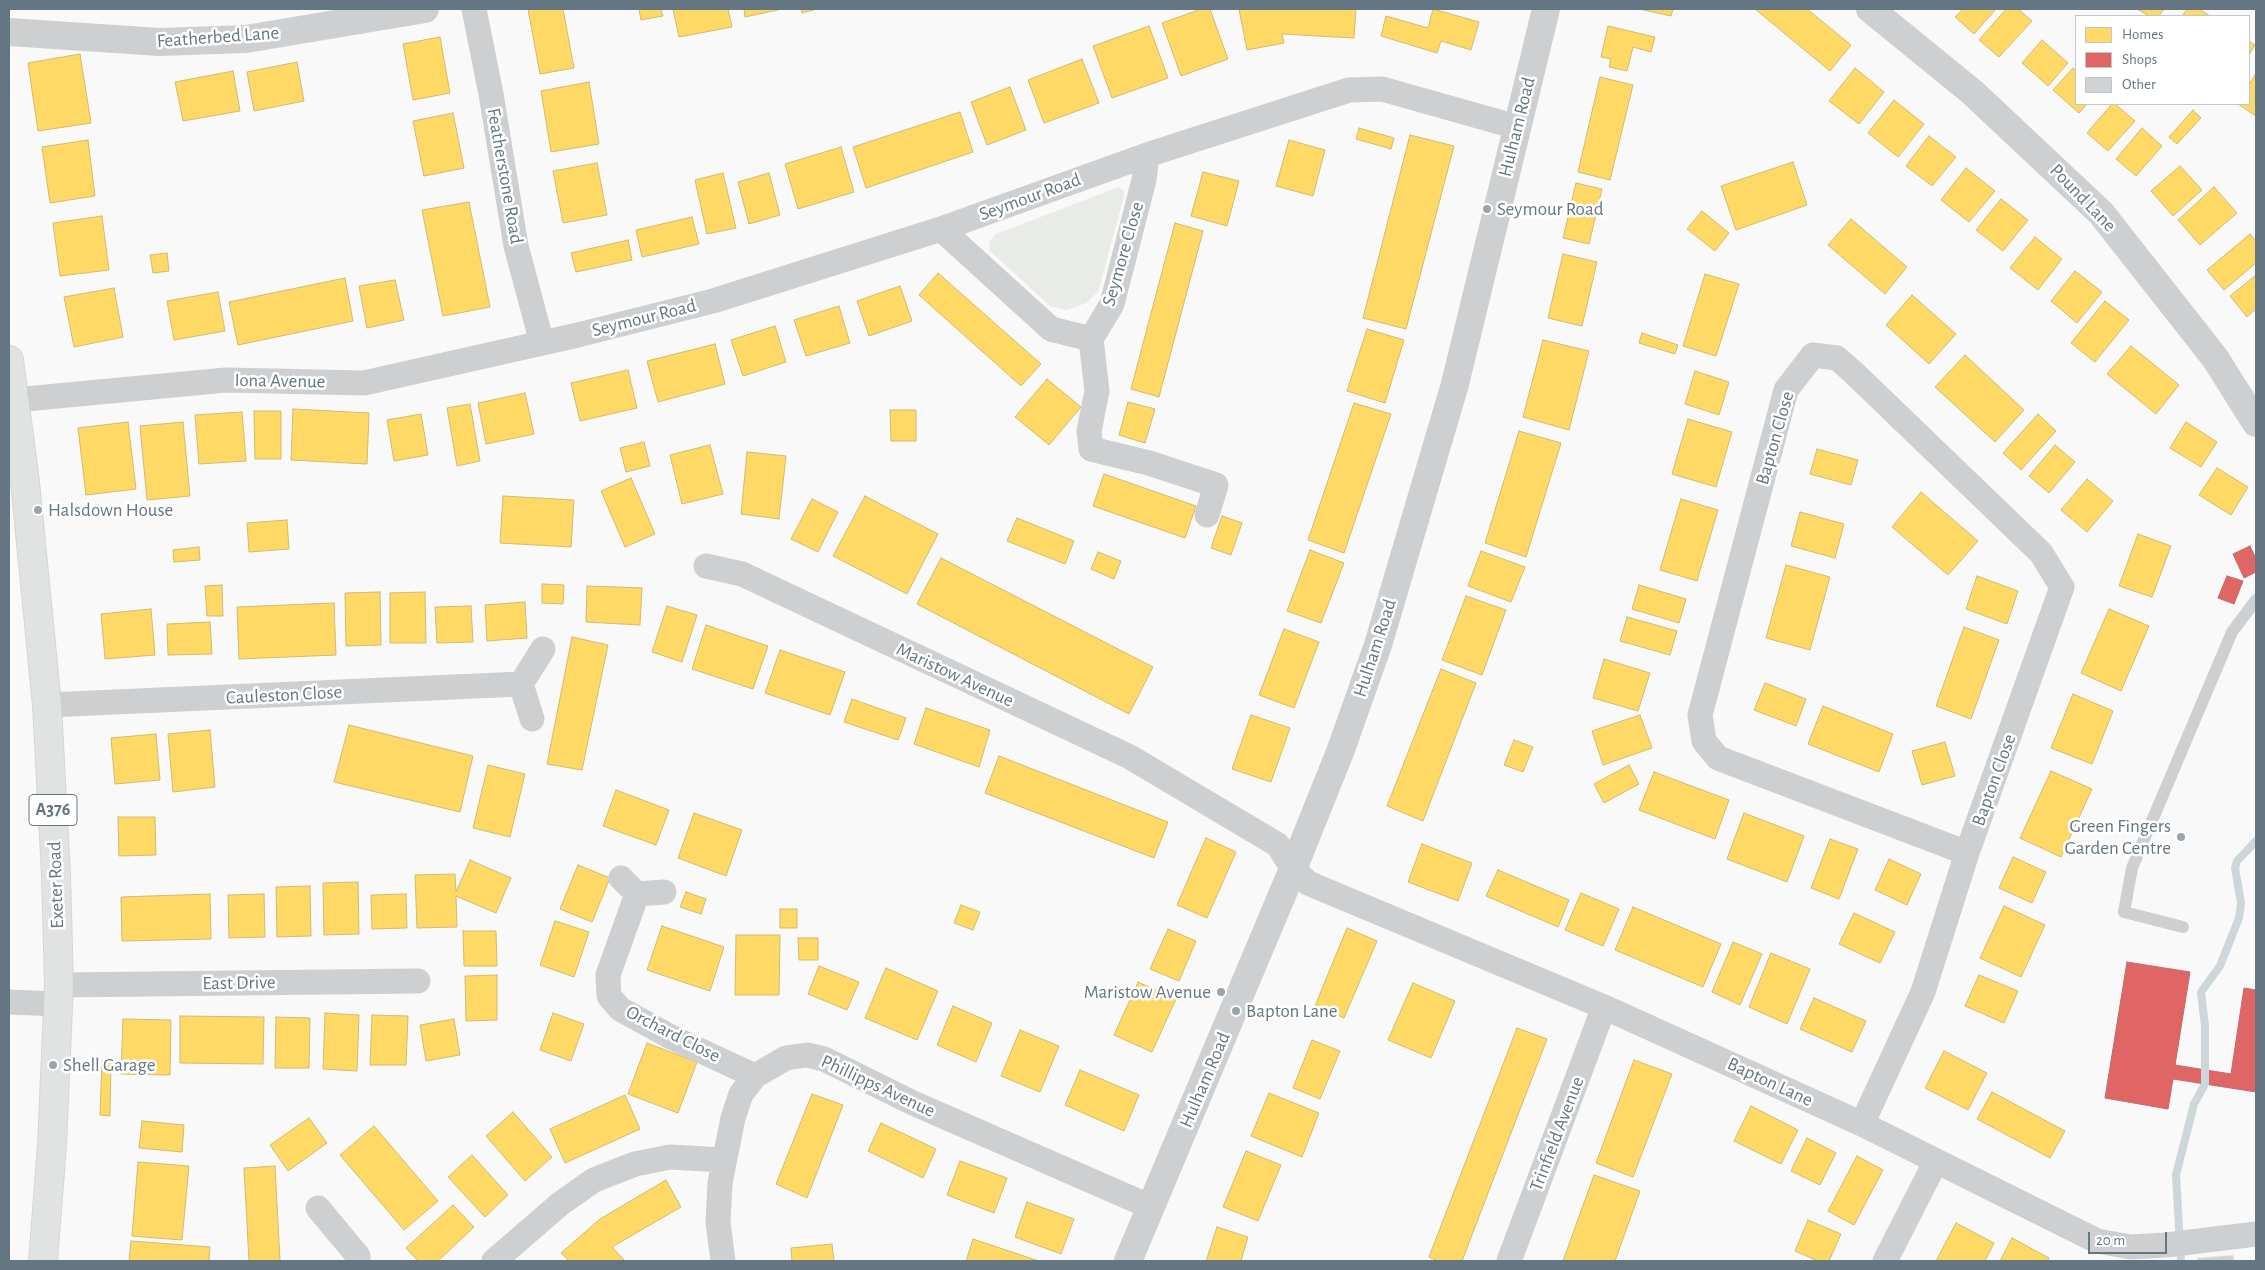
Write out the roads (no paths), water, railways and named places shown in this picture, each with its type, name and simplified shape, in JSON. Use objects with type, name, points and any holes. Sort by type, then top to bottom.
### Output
[{"type":"highway","name":"Exeter Road","points":[[9,360],[15,400],[17,482],[47,706],[59,994],[52,1145],[43,1261]]},
{"type":"street","name":"Featherbed Lane","points":[[9,32],[160,42],[246,39],[425,9]]},
{"type":"street","name":"Featherstone Road","points":[[474,9],[493,104],[516,246],[542,342]]},
{"type":"street","name":"Hulham Road","points":[[1128,1261],[1293,869],[1340,752],[1378,646],[1455,384],[1546,9]]},
{"type":"street","name":"Pound Lane","points":[[1870,9],[1972,92],[2101,213],[2215,358],[2256,424]]},
{"type":"street","name":"Seymour Road","points":[[542,342],[713,301],[941,229],[1147,155],[1348,90],[1382,89],[1517,127]]},
{"type":"street","name":"Seymore Close","points":[[1091,339],[1112,304],[1144,180],[1147,155]]},
{"type":"street","points":[[941,229],[1051,329],[1091,339],[1097,391],[1089,431],[1091,449],[1150,463],[1216,485],[1207,515]]},
{"type":"street","name":"Iona Avenue","points":[[15,400],[226,380],[364,383],[542,342]]},
{"type":"street","name":"Bapton Close","points":[[1862,1124],[1923,992],[1968,853],[2062,587],[2041,553],[1856,374],[1837,358],[1813,355],[1786,390],[1700,716],[1704,741],[1718,758],[1968,853]]},
{"type":"street","name":"Maristow Avenue","points":[[706,566],[742,574],[1130,757],[1278,845],[1293,869]]},
{"type":"street","points":[[532,719],[521,684],[543,649]]},
{"type":"street","name":"Cauleston Close","points":[[47,706],[521,684]]},
{"type":"street","name":"Bapton Lane","points":[[1293,869],[1308,883],[1604,1007],[1862,1124],[2096,1241],[2131,1247],[2178,1244],[2256,1234]]},
{"type":"street","name":"Orchard Close","points":[[664,892],[629,886],[608,974],[609,996],[620,1009],[755,1076]]},
{"type":"street","name":"East Drive","points":[[9,1002],[59,994],[418,981]]},
{"type":"street","name":"Trinfield Avenue","points":[[1509,1261],[1604,1007]]},
{"type":"street","name":"Phillipps Avenue","points":[[723,1261],[718,1222],[720,1183],[736,1110],[742,1094],[755,1076],[786,1058],[807,1054],[824,1059],[912,1103],[1151,1207]]},
{"type":"street","points":[[494,1261],[560,1204],[594,1180],[635,1164],[670,1157],[724,1160]]},
{"type":"street","points":[[1885,1261],[1936,1160]]},
{"type":"street","points":[[318,1208],[358,1256],[358,1261]]},
{"type":"lane","points":[[2183,927],[2124,912],[2132,868],[2232,632],[2256,600]]},
{"type":"waterway","points":[[2181,1261],[2176,1175],[2194,1104],[2205,1084],[2205,1026],[2201,992],[2220,966],[2239,918],[2241,903],[2235,868],[2237,861],[2256,841]]},
{"type":"place","name":"Seymour Road","points":[[1487,209]]},
{"type":"place","name":"Halsdown House","points":[[38,510]]},
{"type":"place","name":"Green Fingers Garden Centre","points":[[2181,837]]},
{"type":"place","name":"Maristow Avenue","points":[[1221,992]]},
{"type":"place","name":"Bapton Lane","points":[[1236,1011]]},
{"type":"place","name":"Shell Garage","points":[[53,1065]]}]
